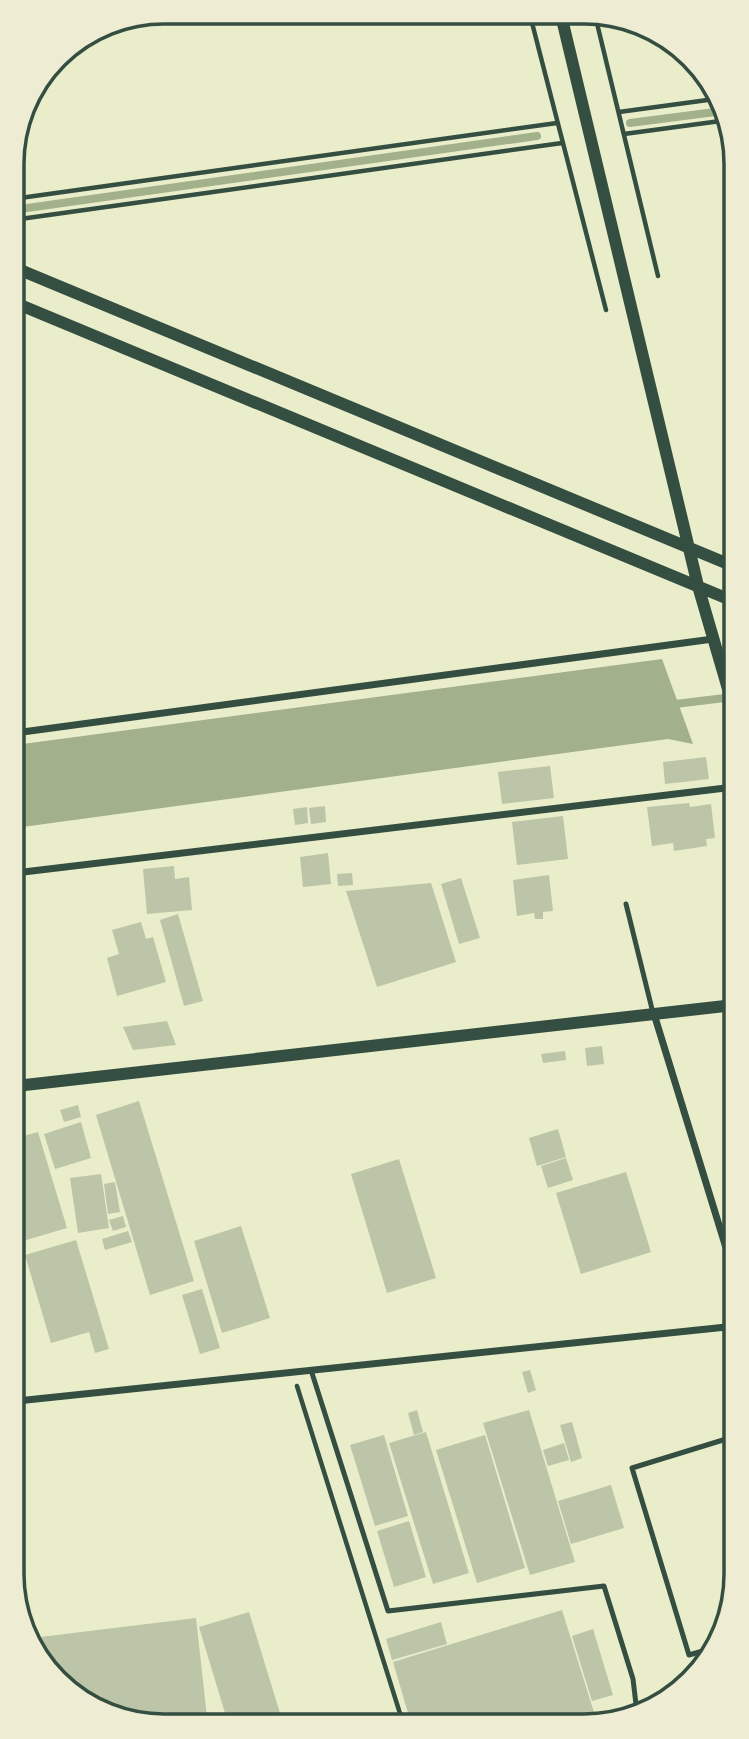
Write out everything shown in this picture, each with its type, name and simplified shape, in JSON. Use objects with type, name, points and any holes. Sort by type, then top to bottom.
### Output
[{"type":"street","points":[[563,24],[698,586],[724,676]]},
{"type":"street","points":[[25,272],[724,564]]},
{"type":"street","points":[[25,307],[724,597]]},
{"type":"street","points":[[25,732],[713,639]]},
{"type":"street","points":[[24,872],[724,788]]},
{"type":"street","points":[[24,1085],[724,1005]]},
{"type":"street","points":[[654,1014],[724,1241]]},
{"type":"street","points":[[24,1400],[724,1327]]},
{"type":"lane","points":[[626,904],[654,1014]]},
{"type":"lane","points":[[312,1370],[388,1611],[604,1586],[633,1679],[636,1704]]},
{"type":"lane","points":[[701,1651],[689,1655],[632,1468],[724,1440]]},
{"type":"path","points":[[532,24],[606,310]]},
{"type":"path","points":[[598,25],[658,276]]},
{"type":"path","points":[[619,112],[708,100]]},
{"type":"path","points":[[624,134],[718,121]]},
{"type":"path","points":[[25,197],[557,123]]},
{"type":"path","points":[[25,218],[562,143]]},
{"type":"path","points":[[292,1372],[400,1714]]},
{"type":"shaded area","points":[[662,659],[693,744],[668,739],[25,827],[25,744]]},
{"type":"building","points":[[706,757],[709,779],[665,784],[663,762]]},
{"type":"building","points":[[550,766],[554,798],[502,804],[498,772]]},
{"type":"building","points":[[689,803],[690,807],[711,804],[715,838],[706,839],[707,846],[674,851],[673,843],[652,846],[647,807]]},
{"type":"building","points":[[325,806],[326,822],[311,824],[309,808]]},
{"type":"building","points":[[307,807],[308,823],[295,825],[293,809]]},
{"type":"building","points":[[563,816],[568,859],[517,865],[512,822]]},
{"type":"building","points":[[328,853],[331,884],[303,887],[300,857]]},
{"type":"building","points":[[174,866],[175,879],[189,877],[192,910],[147,914],[143,869]]},
{"type":"building","points":[[352,873],[353,885],[338,886],[337,874]]},
{"type":"building","points":[[549,875],[553,911],[543,912],[543,919],[535,919],[534,913],[517,916],[513,880]]},
{"type":"building","points":[[461,878],[480,938],[459,944],[441,884]]},
{"type":"building","points":[[431,883],[456,962],[377,987],[346,891]]},
{"type":"building","points":[[178,914],[203,1001],[184,1006],[160,920]]},
{"type":"building","points":[[141,922],[146,939],[153,937],[166,982],[117,996],[107,958],[119,954],[112,930]]},
{"type":"building","points":[[167,1021],[176,1045],[133,1050],[123,1027]]},
{"type":"building","points":[[602,1046],[604,1064],[587,1066],[585,1048]]},
{"type":"building","points":[[565,1051],[566,1060],[543,1063],[541,1054]]},
{"type":"building","points":[[139,1101],[194,1281],[150,1295],[96,1115]]},
{"type":"building","points":[[78,1105],[81,1117],[64,1122],[60,1110]]},
{"type":"building","points":[[81,1122],[91,1158],[55,1169],[44,1134]]},
{"type":"building","points":[[558,1129],[566,1157],[537,1166],[529,1138]]},
{"type":"building","points":[[38,1132],[67,1228],[24,1241],[24,1136]]},
{"type":"building","points":[[566,1158],[573,1180],[548,1188],[541,1166]]},
{"type":"building","points":[[399,1159],[436,1278],[387,1293],[351,1174]]},
{"type":"building","points":[[626,1172],[651,1252],[581,1274],[556,1193]]},
{"type":"building","points":[[101,1174],[109,1228],[78,1233],[70,1178]]},
{"type":"building","points":[[115,1182],[120,1212],[108,1214],[104,1184]]},
{"type":"building","points":[[123,1216],[126,1227],[113,1231],[109,1220]]},
{"type":"building","points":[[241,1226],[270,1318],[222,1333],[194,1241]]},
{"type":"building","points":[[128,1231],[132,1242],[105,1250],[102,1239]]},
{"type":"building","points":[[76,1240],[109,1349],[95,1353],[89,1332],[51,1343],[25,1255]]},
{"type":"building","points":[[202,1289],[220,1348],[200,1354],[182,1295]]},
{"type":"building","points":[[530,1370],[536,1390],[528,1393],[522,1372]]},
{"type":"building","points":[[417,1410],[423,1432],[414,1435],[408,1413]]},
{"type":"building","points":[[529,1410],[575,1562],[530,1575],[483,1423]]},
{"type":"building","points":[[572,1422],[582,1458],[571,1462],[560,1425]]},
{"type":"building","points":[[426,1432],[469,1573],[433,1584],[389,1443]]},
{"type":"building","points":[[384,1435],[408,1516],[375,1526],[350,1445]]},
{"type":"building","points":[[485,1435],[525,1568],[477,1583],[436,1450]]},
{"type":"building","points":[[564,1443],[569,1460],[548,1466],[543,1450]]},
{"type":"building","points":[[611,1485],[624,1528],[571,1544],[558,1501]]},
{"type":"building","points":[[409,1521],[426,1577],[394,1587],[377,1531]]},
{"type":"building","points":[[562,1610],[594,1713],[408,1714],[393,1662]]},
{"type":"building","points":[[249,1612],[280,1714],[225,1714],[199,1627]]},
{"type":"building","points":[[196,1618],[207,1714],[137,1712],[103,1700],[72,1680],[53,1660],[40,1637]]},
{"type":"building","points":[[441,1622],[447,1644],[392,1660],[386,1639]]},
{"type":"building","points":[[593,1629],[613,1695],[592,1701],[572,1636]]},
{"type":"waterway","points":[[630,123],[714,112]]},
{"type":"waterway","points":[[25,208],[537,136]]},
{"type":"waterway","points":[[667,705],[724,698]]}]
